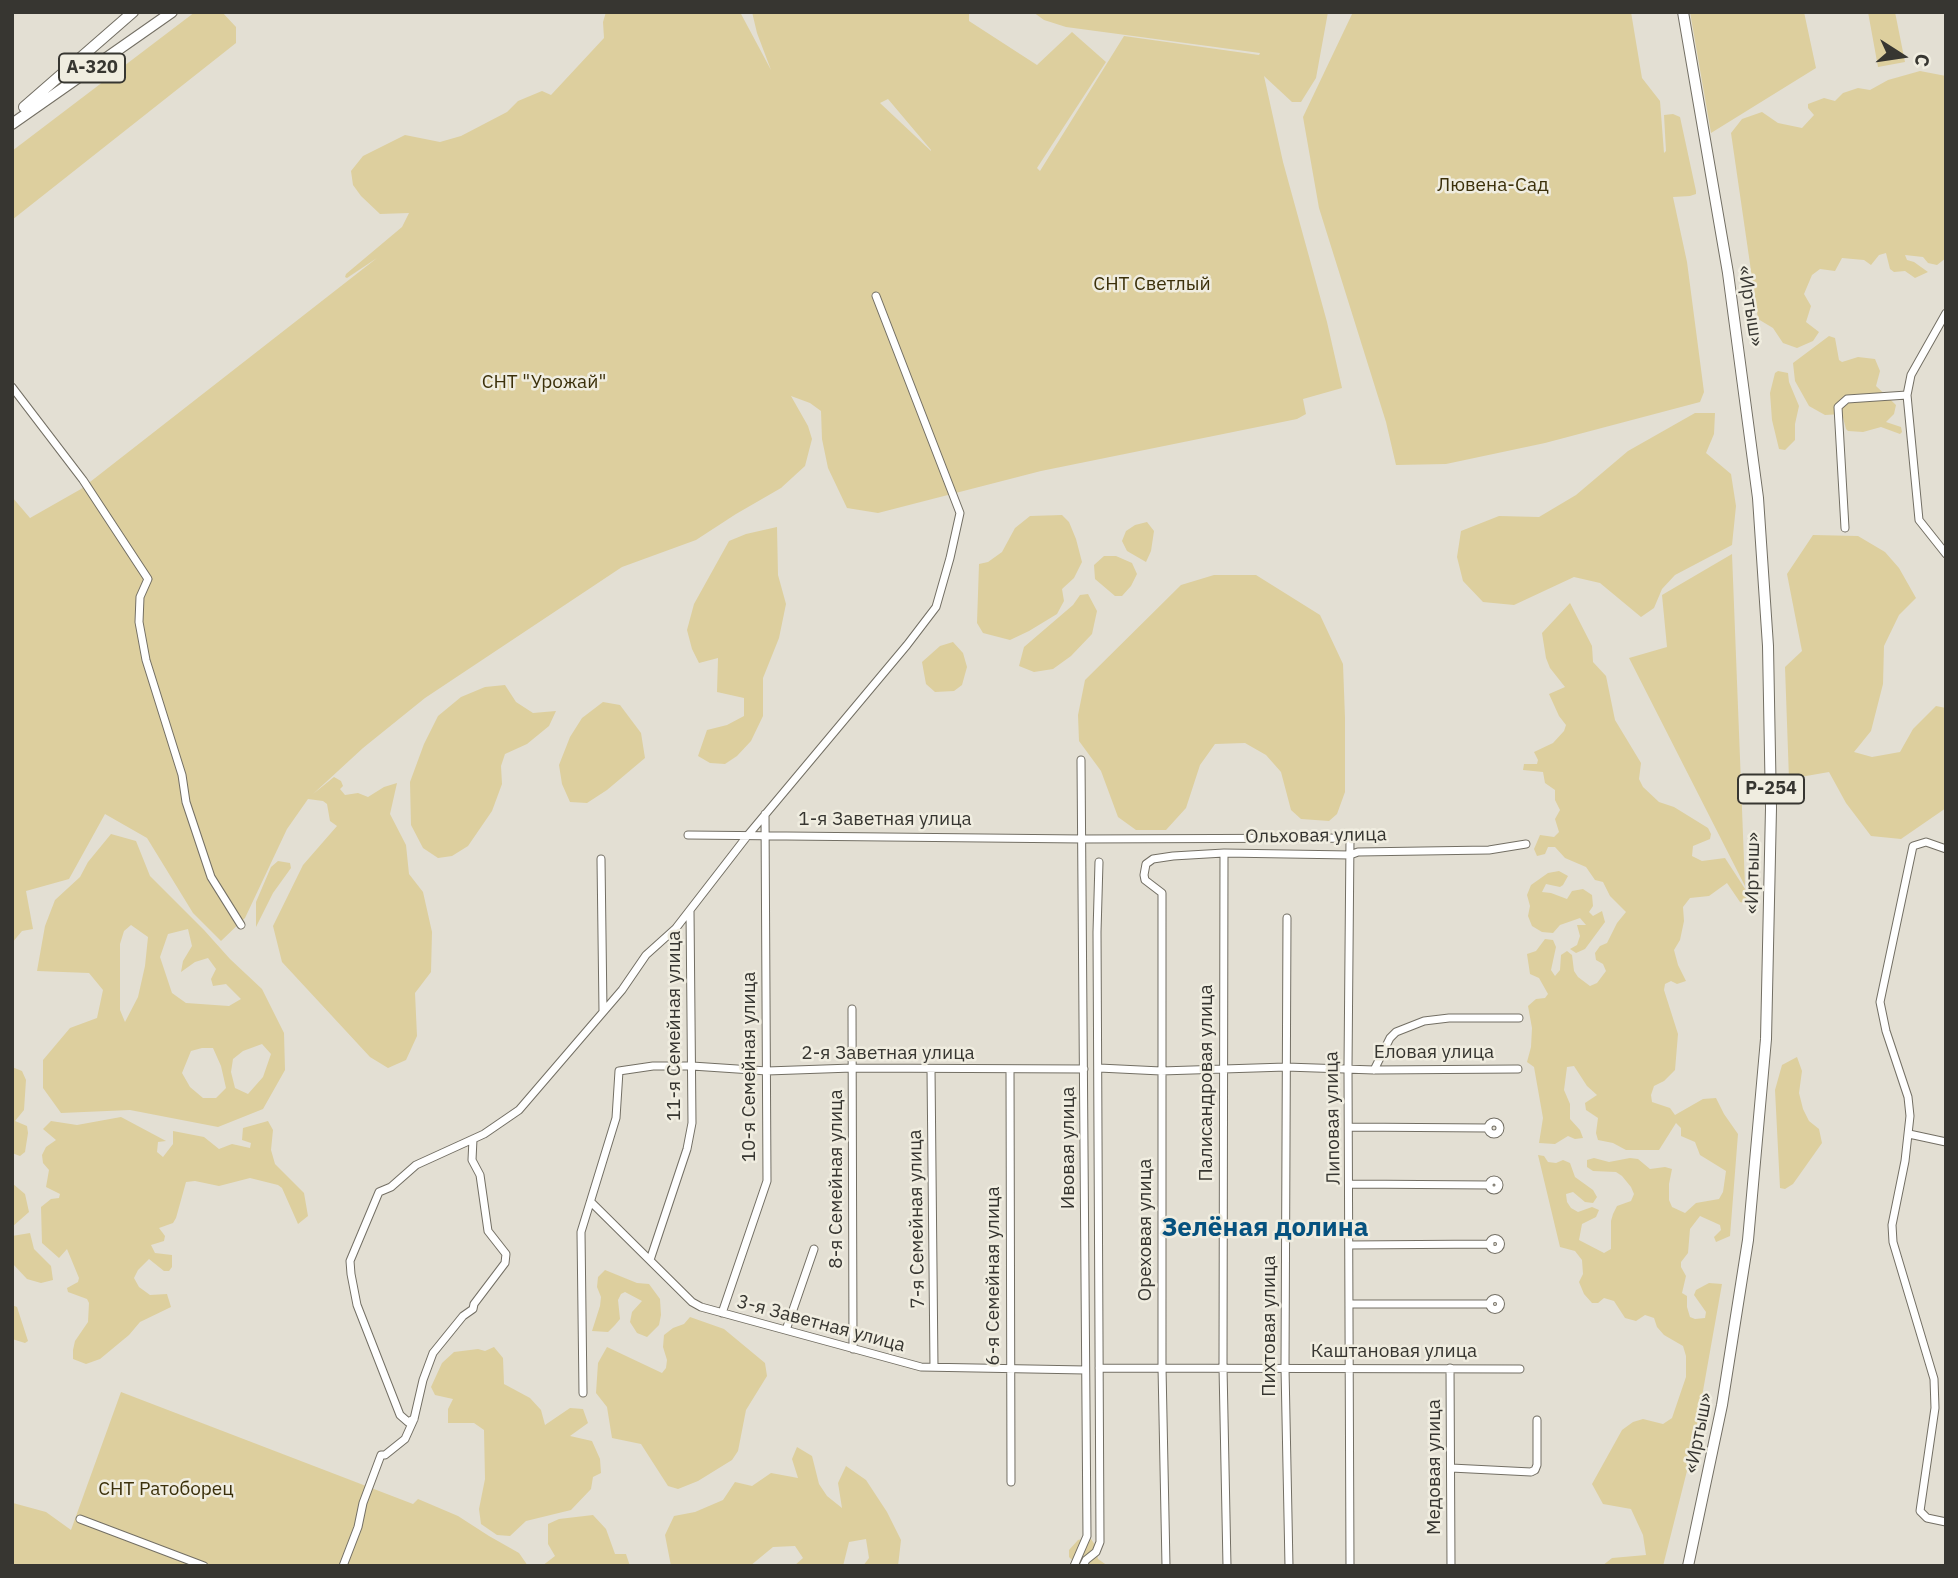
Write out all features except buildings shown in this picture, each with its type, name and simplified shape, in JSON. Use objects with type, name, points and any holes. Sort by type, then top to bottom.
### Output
[{"type":"highway","name":"А-320","points":[[12,117],[133,12]]},
{"type":"highway","name":"А-320","points":[[12,124],[172,12]]},
{"type":"highway","name":"«Иртыш»","points":[[1683,12],[1731,298],[1758,498],[1768,646],[1771,808],[1766,1039],[1748,1240],[1722,1405],[1688,1566]]},
{"type":"street","points":[[414,1419],[408,1422],[400,1415],[357,1305],[351,1261],[379,1192],[416,1166],[484,1134],[519,1110],[622,990],[646,955],[676,928],[765,814],[936,607],[961,513],[876,296]]},
{"type":"street","points":[[1946,313],[1911,375],[1907,395],[1919,520],[1946,554]]},
{"type":"street","points":[[12,387],[83,480],[148,579],[140,597],[139,622],[146,660],[182,775],[186,802],[211,877],[241,925]]},
{"type":"street","points":[[1845,528],[1838,407],[1847,399],[1907,395]]},
{"type":"street","name":"Ивовая улица","points":[[1074,1566],[1087,1536],[1081,760]]},
{"type":"street","name":"10-я Семейная улица","points":[[722,1312],[765,1189],[765,814]]},
{"type":"street","name":"1-я Заветная улица","points":[[688,835],[1082,839],[1350,838]]},
{"type":"street","name":"Липовая улица","points":[[1350,838],[1350,1566]]},
{"type":"street","points":[[1946,849],[1926,842],[1913,846],[1880,1002],[1886,1031],[1908,1097],[1909,1134],[1892,1225],[1893,1242],[1934,1379],[1935,1408],[1920,1511],[1922,1516],[1946,1522]]},
{"type":"street","name":"Ольховая улица","points":[[1162,893],[1145,880],[1144,869],[1149,860],[1224,853],[1350,855],[1358,852],[1489,850],[1526,844]]},
{"type":"street","name":"Палисандровая улица","points":[[1224,853],[1223,1367],[1227,1566]]},
{"type":"street","points":[[601,859],[603,1012]]},
{"type":"street","name":"Ивовая улица","points":[[1083,1566],[1096,1552],[1100,1542],[1097,932],[1099,862]]},
{"type":"street","name":"Ореховая улица","points":[[1162,893],[1162,1367],[1166,1566]]},
{"type":"street","name":"11-я Семейная улица","points":[[650,1260],[689,1141],[692,1123],[690,911]]},
{"type":"street","name":"Пихтовая улица","points":[[1287,918],[1285,1368],[1289,1566]]},
{"type":"street","name":"8-я Семейная улица","points":[[852,1009],[853,1349]]},
{"type":"street","points":[[1374,1070],[1390,1038],[1411,1025],[1433,1019],[1519,1018]]},
{"type":"street","name":"2-я Заветная улица","points":[[592,1203],[616,1118],[619,1071],[653,1066],[767,1071],[852,1068],[1084,1069]]},
{"type":"street","name":"Еловая улица","points":[[1099,1068],[1161,1071],[1286,1067],[1348,1067],[1374,1070],[1517,1069]]},
{"type":"street","name":"7-я Семейная улица","points":[[931,1069],[934,1367]]},
{"type":"street","name":"6-я Семейная улица","points":[[1010,1070],[1011,1482]]},
{"type":"street","points":[[1349,1127],[1488,1128]]},
{"type":"street","points":[[1909,1134],[1946,1142]]},
{"type":"street","points":[[343,1566],[381,1455],[385,1455],[405,1439],[414,1419],[423,1380],[433,1353],[463,1316],[473,1309],[505,1263],[506,1254],[488,1231],[480,1175],[472,1160],[473,1139]]},
{"type":"street","points":[[1350,1184],[1489,1185]]},
{"type":"street","points":[[583,1393],[581,1242],[585,1220],[592,1203]]},
{"type":"street","name":"3-я Заветная улица","points":[[592,1203],[692,1302],[701,1307],[920,1367],[1085,1370]]},
{"type":"street","points":[[585,1220],[593,1216],[606,1216]]},
{"type":"street","points":[[1349,1245],[1490,1244]]},
{"type":"street","points":[[786,1330],[814,1249]]},
{"type":"street","points":[[1350,1304],[1489,1304]]},
{"type":"street","name":"Медовая улица","points":[[1450,1367],[1451,1566]]},
{"type":"street","name":"Каштановая улица","points":[[1099,1368],[1520,1369]]},
{"type":"street","points":[[1451,1468],[1535,1470],[1537,1420]]},
{"type":"street","points":[[80,1519],[204,1566]]},
{"type":"green space","points":[[195,12],[222,12],[236,27],[236,43],[12,220],[12,151]]},
{"type":"green space","points":[[606,12],[740,12],[771,70],[752,12],[969,12],[969,21],[1037,65],[1072,32],[1106,62],[1037,168],[1040,171],[1124,36],[1259,55],[1260,53],[1066,27],[1044,20],[1033,12],[1328,12],[1316,78],[1301,102],[1292,102],[1264,76],[1283,162],[1327,322],[1342,388],[1303,399],[1306,414],[1297,419],[1041,471],[878,513],[847,508],[828,468],[822,439],[821,411],[810,403],[791,396],[808,426],[812,439],[805,466],[781,488],[696,540],[622,567],[425,698],[363,748],[313,794],[334,777],[341,781],[343,786],[340,789],[345,795],[358,793],[368,797],[397,783],[390,814],[406,845],[409,874],[423,892],[432,932],[431,972],[415,993],[417,1036],[406,1060],[388,1068],[370,1057],[282,962],[273,926],[303,865],[337,826],[330,821],[327,804],[323,801],[308,799],[287,829],[245,918],[221,941],[193,913],[147,838],[105,814],[69,879],[26,891],[33,929],[22,931],[12,943],[12,497],[30,518],[81,489],[377,258],[345,277],[402,227],[409,213],[380,214],[361,196],[353,185],[351,171],[363,156],[405,135],[440,142],[461,136],[507,112],[518,101],[542,91],[551,95],[604,38],[603,22]],"holes":[[[888,99],[931,151],[880,103]]]},
{"type":"green space","name":"Лювена-Сад","points":[[1353,12],[1631,12],[1642,78],[1660,101],[1664,153],[1664,115],[1673,114],[1680,117],[1696,191],[1696,194],[1690,196],[1673,197],[1687,262],[1704,392],[1700,402],[1545,443],[1446,464],[1396,465],[1386,422],[1319,208],[1303,117]]},
{"type":"green space","points":[[1690,12],[1804,12],[1816,68],[1711,133]]},
{"type":"green space","points":[[1868,12],[1895,12],[1905,62],[1878,67]]},
{"type":"green space","points":[[1920,71],[1946,76],[1946,258],[1937,265],[1928,263],[1923,257],[1905,255],[1907,260],[1928,272],[1915,278],[1905,271],[1894,272],[1890,269],[1886,253],[1879,255],[1871,265],[1864,260],[1842,258],[1835,271],[1820,269],[1812,275],[1804,294],[1811,306],[1806,322],[1819,332],[1813,341],[1797,348],[1783,343],[1773,328],[1758,319],[1731,133],[1742,119],[1762,112],[1778,123],[1802,128],[1814,115],[1808,104],[1824,98],[1835,101],[1843,93],[1858,88],[1870,90],[1888,80]]},
{"type":"green space","points":[[1829,336],[1835,338],[1839,360],[1842,362],[1858,357],[1875,359],[1880,371],[1876,386],[1896,405],[1894,414],[1886,422],[1901,427],[1900,434],[1881,427],[1863,432],[1848,431],[1842,414],[1825,415],[1809,406],[1795,381],[1793,363]]},
{"type":"green space","points":[[1775,373],[1788,373],[1799,406],[1795,440],[1785,450],[1779,449],[1772,420],[1770,393]]},
{"type":"green space","points":[[1695,413],[1715,413],[1714,434],[1706,453],[1731,474],[1736,506],[1732,545],[1675,575],[1662,589],[1654,608],[1641,617],[1600,583],[1574,577],[1514,605],[1483,602],[1463,581],[1457,557],[1461,531],[1499,516],[1539,517],[1576,495],[1628,451]]},
{"type":"green space","points":[[1062,515],[1069,522],[1082,562],[1074,578],[1062,589],[1064,601],[1057,614],[1010,640],[983,633],[977,623],[979,564],[988,562],[1002,552],[1015,528],[1030,516]]},
{"type":"green space","points":[[1147,522],[1154,531],[1146,562],[1127,551],[1122,541],[1126,531]]},
{"type":"green space","points":[[777,527],[778,575],[786,604],[779,638],[763,678],[763,716],[751,741],[737,756],[725,764],[710,763],[698,756],[707,730],[727,725],[744,716],[744,698],[717,692],[718,658],[699,663],[687,630],[694,604],[729,541]]},
{"type":"green space","points":[[1813,535],[1858,536],[1885,552],[1899,568],[1916,598],[1899,615],[1884,646],[1883,684],[1871,731],[1854,752],[1872,757],[1900,752],[1913,729],[1936,706],[1946,708],[1946,808],[1901,839],[1871,836],[1846,803],[1829,772],[1789,779],[1785,667],[1802,651],[1787,574]]},
{"type":"green space","points":[[1732,554],[1745,886],[1629,658],[1667,647],[1662,595]]},
{"type":"green space","points":[[1104,556],[1116,556],[1132,563],[1137,574],[1122,596],[1115,596],[1095,579],[1094,565]]},
{"type":"green space","points":[[1214,575],[1256,575],[1320,615],[1343,664],[1345,792],[1337,814],[1329,821],[1301,819],[1291,810],[1281,772],[1266,755],[1245,743],[1215,744],[1200,765],[1186,808],[1166,830],[1136,830],[1118,817],[1101,771],[1079,741],[1078,715],[1085,680],[1181,585]]},
{"type":"green space","points":[[1088,594],[1097,611],[1092,634],[1071,656],[1053,669],[1034,672],[1019,666],[1024,647],[1073,605],[1080,595]]},
{"type":"green space","points":[[1570,603],[1592,646],[1593,662],[1606,676],[1615,720],[1641,763],[1639,779],[1643,787],[1659,802],[1674,807],[1708,828],[1710,839],[1693,846],[1692,856],[1702,861],[1725,858],[1749,895],[1749,904],[1740,902],[1727,883],[1709,896],[1690,898],[1683,907],[1684,921],[1680,940],[1674,950],[1686,981],[1677,984],[1671,981],[1665,984],[1664,990],[1678,1034],[1675,1070],[1654,1086],[1652,1102],[1670,1108],[1675,1115],[1703,1099],[1716,1098],[1738,1134],[1730,1236],[1716,1242],[1714,1237],[1721,1230],[1720,1225],[1700,1216],[1690,1229],[1688,1253],[1681,1262],[1686,1276],[1682,1293],[1687,1296],[1690,1317],[1705,1318],[1706,1312],[1694,1295],[1696,1290],[1709,1283],[1722,1284],[1693,1447],[1663,1566],[1602,1566],[1612,1558],[1646,1555],[1643,1535],[1631,1509],[1603,1504],[1592,1484],[1622,1430],[1643,1419],[1663,1424],[1672,1418],[1686,1377],[1683,1346],[1664,1335],[1654,1318],[1645,1315],[1636,1321],[1625,1318],[1614,1301],[1604,1298],[1598,1303],[1592,1303],[1584,1294],[1579,1282],[1583,1274],[1582,1260],[1575,1251],[1560,1247],[1538,1155],[1544,1156],[1548,1162],[1563,1160],[1570,1163],[1575,1177],[1593,1190],[1597,1197],[1593,1203],[1585,1202],[1573,1192],[1566,1194],[1567,1202],[1578,1212],[1592,1207],[1599,1210],[1596,1217],[1582,1224],[1579,1240],[1604,1253],[1611,1249],[1611,1221],[1617,1206],[1631,1201],[1634,1194],[1622,1176],[1616,1172],[1593,1171],[1587,1167],[1587,1160],[1594,1158],[1609,1162],[1630,1158],[1638,1159],[1650,1169],[1672,1169],[1669,1200],[1672,1207],[1685,1213],[1696,1203],[1719,1199],[1723,1192],[1726,1171],[1700,1155],[1695,1142],[1681,1136],[1681,1128],[1676,1123],[1659,1150],[1626,1150],[1613,1143],[1598,1140],[1598,1118],[1586,1110],[1585,1103],[1597,1095],[1587,1086],[1574,1066],[1567,1067],[1564,1090],[1570,1104],[1570,1119],[1583,1138],[1568,1136],[1555,1144],[1539,1143],[1543,1118],[1534,1067],[1527,1062],[1532,1028],[1528,1006],[1548,994],[1539,978],[1530,974],[1527,954],[1536,951],[1545,939],[1553,940],[1556,947],[1551,970],[1555,976],[1560,970],[1561,955],[1567,951],[1572,955],[1574,971],[1590,986],[1597,983],[1606,971],[1603,964],[1596,960],[1595,953],[1600,946],[1607,943],[1626,912],[1610,896],[1603,882],[1595,880],[1586,867],[1565,858],[1555,847],[1548,847],[1545,854],[1537,856],[1534,849],[1540,835],[1554,837],[1559,832],[1555,819],[1560,810],[1555,800],[1555,790],[1545,783],[1543,772],[1523,770],[1524,764],[1537,764],[1534,752],[1553,743],[1566,725],[1549,694],[1565,687],[1550,668],[1542,633]]},
{"type":"green space","points":[[953,642],[963,653],[967,667],[962,685],[954,691],[935,692],[926,684],[922,662],[940,646]]},
{"type":"green space","points":[[505,685],[516,702],[533,713],[556,711],[549,726],[527,744],[505,754],[501,766],[502,784],[492,811],[468,846],[452,856],[438,858],[423,848],[411,825],[410,782],[424,744],[438,716],[461,697],[485,687]]},
{"type":"green space","points":[[603,702],[620,705],[641,733],[645,758],[587,803],[570,802],[562,784],[559,765],[570,737],[582,718]]},
{"type":"green space","points":[[111,834],[136,841],[150,876],[262,989],[284,1033],[285,1070],[263,1109],[218,1127],[130,1110],[61,1113],[43,1088],[43,1060],[70,1028],[97,1018],[103,990],[89,973],[37,971],[45,926],[55,900],[80,877],[88,862]],"holes":[[[131,925],[148,937],[138,997],[125,1022],[120,1010],[120,944],[124,931]],[[188,929],[192,946],[183,961],[181,972],[195,962],[208,958],[216,969],[211,979],[213,986],[226,984],[241,999],[229,1006],[186,1003],[172,993],[160,957],[168,934]],[[262,1044],[271,1054],[263,1077],[248,1094],[235,1088],[231,1072],[233,1059],[243,1051]],[[213,1048],[226,1088],[216,1098],[203,1098],[190,1087],[182,1073],[191,1051]]]},
{"type":"green space","points":[[278,861],[290,863],[291,868],[273,893],[256,927],[256,902],[271,867]]},
{"type":"green space","points":[[1559,871],[1568,876],[1563,885],[1560,887],[1546,884],[1542,892],[1567,899],[1572,891],[1583,889],[1592,895],[1593,906],[1589,912],[1593,916],[1602,911],[1605,922],[1585,949],[1576,953],[1570,949],[1577,945],[1580,936],[1577,925],[1586,925],[1580,918],[1560,925],[1553,933],[1542,932],[1532,926],[1528,916],[1530,906],[1527,895],[1531,885],[1548,873]]},
{"type":"green space","points":[[1797,1057],[1802,1071],[1799,1093],[1803,1109],[1809,1121],[1819,1129],[1822,1143],[1793,1184],[1785,1189],[1780,1188],[1775,1090],[1782,1065]]},
{"type":"green space","points":[[12,1067],[22,1071],[26,1080],[24,1110],[15,1121],[27,1126],[28,1133],[25,1152],[20,1156],[12,1153]]},
{"type":"green space","points":[[121,1117],[166,1141],[158,1142],[157,1152],[163,1157],[173,1144],[173,1131],[204,1137],[219,1149],[232,1144],[250,1148],[251,1143],[242,1140],[243,1128],[268,1121],[273,1130],[271,1150],[275,1164],[304,1193],[308,1216],[298,1224],[282,1188],[278,1185],[250,1178],[219,1186],[186,1182],[176,1218],[173,1223],[159,1228],[165,1236],[164,1241],[151,1245],[155,1253],[172,1255],[172,1267],[169,1271],[164,1271],[149,1259],[134,1278],[139,1287],[150,1295],[167,1294],[171,1307],[140,1322],[100,1359],[86,1364],[73,1359],[73,1350],[75,1341],[88,1322],[89,1303],[87,1299],[68,1292],[67,1288],[78,1282],[79,1278],[67,1249],[59,1258],[42,1243],[41,1207],[51,1199],[59,1198],[60,1194],[46,1187],[49,1170],[43,1163],[42,1155],[46,1147],[56,1140],[43,1129],[51,1121],[77,1125]]},
{"type":"green space","points":[[12,1183],[25,1194],[29,1212],[12,1227]]},
{"type":"green space","points":[[30,1233],[34,1249],[51,1266],[53,1280],[41,1283],[27,1279],[12,1263],[12,1236]]},
{"type":"green space","points":[[605,1270],[637,1283],[649,1284],[660,1299],[659,1325],[647,1337],[637,1333],[630,1322],[632,1312],[642,1301],[625,1292],[618,1300],[620,1319],[615,1325],[608,1332],[592,1331],[601,1297],[597,1287],[598,1277]]},
{"type":"green space","points":[[12,1305],[17,1307],[28,1341],[25,1343],[12,1339]]},
{"type":"green space","points":[[690,1317],[724,1329],[765,1363],[767,1376],[746,1410],[738,1451],[732,1460],[698,1481],[678,1489],[668,1486],[641,1444],[612,1438],[607,1407],[596,1393],[598,1363],[607,1347],[662,1373],[667,1360],[663,1347],[664,1335],[684,1324]]},
{"type":"green space","points":[[494,1347],[503,1358],[504,1384],[530,1398],[541,1410],[545,1425],[570,1408],[583,1409],[588,1423],[570,1436],[592,1441],[600,1459],[601,1473],[593,1477],[591,1489],[571,1510],[526,1521],[510,1536],[497,1535],[481,1524],[479,1509],[485,1479],[484,1430],[474,1423],[448,1423],[448,1409],[453,1399],[435,1395],[431,1387],[442,1363],[454,1352],[478,1349],[485,1351]]},
{"type":"green space","name":"СНТ Ратоборец","points":[[121,1392],[413,1504],[418,1499],[458,1516],[519,1553],[528,1566],[12,1566],[13,1503],[46,1512],[71,1530]]},
{"type":"green space","points":[[797,1447],[812,1456],[819,1484],[827,1496],[842,1508],[838,1483],[846,1466],[866,1480],[901,1540],[898,1566],[863,1566],[869,1558],[866,1539],[849,1542],[843,1566],[794,1566],[803,1558],[795,1546],[773,1547],[750,1566],[671,1566],[665,1535],[674,1516],[695,1512],[723,1500],[735,1482],[752,1486],[771,1473],[798,1478],[792,1459]]},
{"type":"green space","points":[[593,1515],[606,1529],[615,1554],[626,1554],[630,1566],[542,1566],[555,1556],[548,1544],[548,1524],[559,1519]]},
{"type":"green space","points":[[1087,1538],[1095,1545],[1098,1559],[1108,1566],[1090,1566],[1088,1562],[1075,1563],[1069,1557],[1069,1550],[1078,1540]]},
{"type":"district","name":"Зелёная долина","points":[[1265,1228]]},
{"type":"park label","name":"СНТ Светлый","points":[[1152,285]]},
{"type":"park label","name":"СНТ \"Урожай\"","points":[[544,383]]}]
